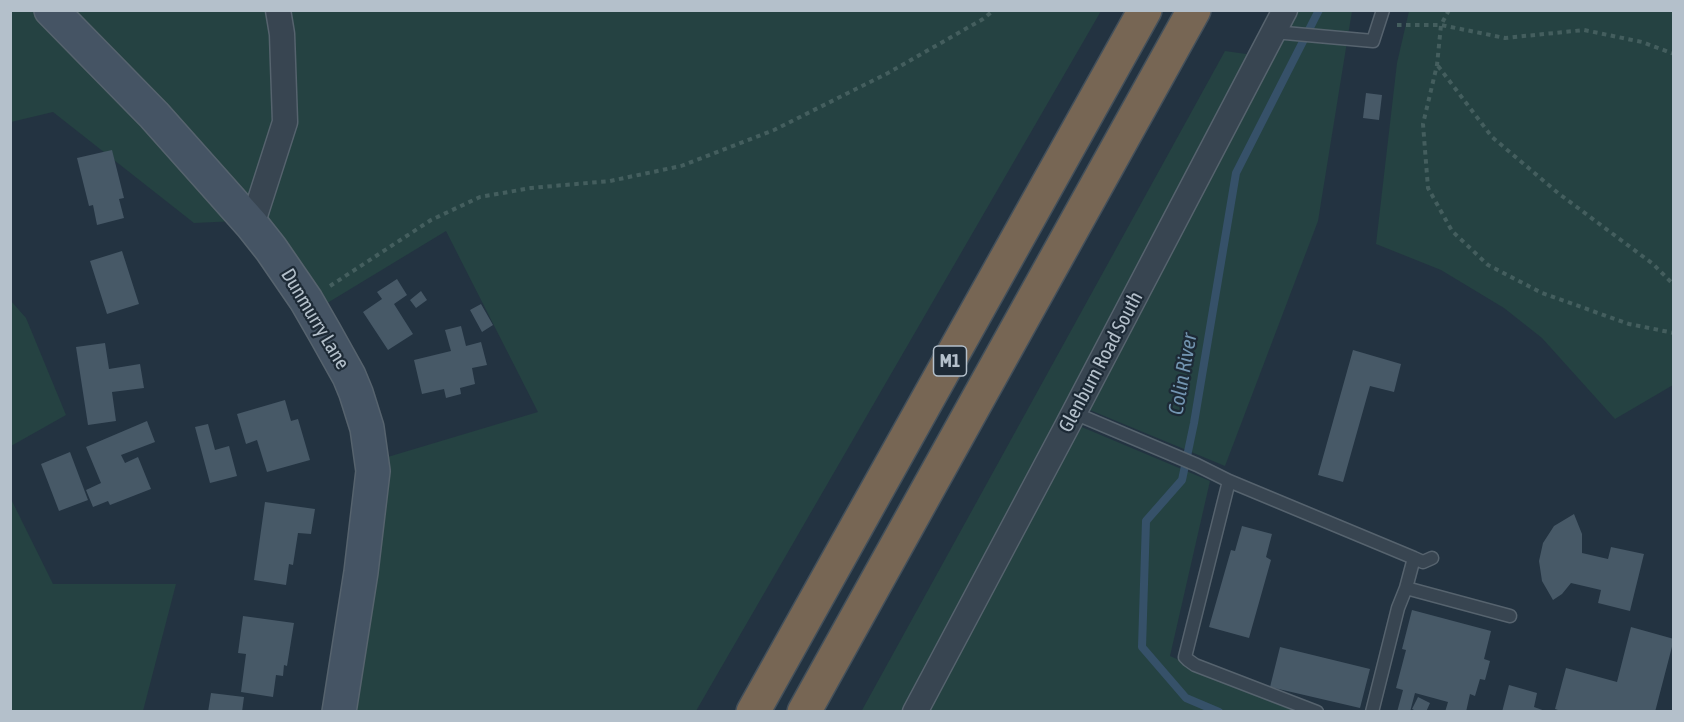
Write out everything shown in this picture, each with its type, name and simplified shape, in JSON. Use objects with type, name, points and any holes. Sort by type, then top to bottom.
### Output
[{"type":"highway","name":"M1","points":[[753,711],[1145,10]]},
{"type":"highway","name":"M1","points":[[804,711],[1194,10]]},
{"type":"street","name":"Dunmurry Lane","points":[[51,10],[154,116],[252,225],[306,300],[349,376],[356,393],[367,428],[373,471],[361,572],[339,711]]},
{"type":"street","points":[[252,225],[285,122],[282,34],[278,10]]},
{"type":"street","name":"Glenburn Road South","points":[[915,711],[1283,25]]},
{"type":"lane","points":[[1283,25],[1323,37],[1373,41],[1383,10]]},
{"type":"lane","points":[[1074,413],[1423,562],[1432,558]]},
{"type":"lane","points":[[1229,481],[1185,657],[1196,664],[1317,711]]},
{"type":"lane","points":[[1372,711],[1398,608],[1414,558]]},
{"type":"lane","points":[[1406,588],[1510,616]]},
{"type":"path","points":[[306,300],[431,220],[480,197],[531,188],[610,181],[681,166],[774,130],[888,73],[983,19],[994,10]]},
{"type":"path","points":[[1449,10],[1441,25],[1437,65],[1423,124],[1428,188],[1452,231],[1488,265],[1542,293],[1629,324],[1674,333]]},
{"type":"path","points":[[1378,25],[1441,25],[1505,38],[1584,30],[1642,42],[1672,53]]},
{"type":"path","points":[[1437,65],[1492,137],[1558,193],[1653,264],[1674,285]]},
{"type":"green space","points":[[11,11],[1101,11],[696,711],[339,711],[371,462],[538,412],[446,231],[324,305],[258,220],[194,223],[53,112],[11,122]]},
{"type":"green space","points":[[1299,11],[1352,11],[1318,221],[1225,466],[1085,408],[1077,425],[1210,481],[1170,656],[1294,711],[861,712],[1225,51],[1274,58]]},
{"type":"green space","points":[[1409,11],[1673,11],[1673,385],[1615,419],[1542,338],[1504,308],[1441,270],[1376,244],[1397,63]]},
{"type":"green space","points":[[11,301],[26,318],[66,415],[11,446]]},
{"type":"green space","points":[[10,497],[53,584],[176,584],[143,711],[11,711]]},
{"type":"building","points":[[1366,93],[1382,95],[1379,120],[1363,118]]},
{"type":"building","points":[[112,150],[124,198],[119,199],[124,218],[97,225],[93,205],[89,206],[77,158]]},
{"type":"building","points":[[122,251],[139,304],[107,314],[90,261]]},
{"type":"building","points":[[397,279],[407,295],[394,304],[413,334],[388,350],[363,312],[382,299],[377,292]]},
{"type":"building","points":[[421,291],[427,300],[416,308],[410,300]]},
{"type":"building","points":[[481,304],[493,325],[482,332],[470,310]]},
{"type":"building","points":[[461,326],[466,346],[481,342],[487,365],[472,368],[475,384],[460,388],[461,394],[446,398],[444,389],[422,394],[414,360],[451,351],[445,330]]},
{"type":"building","points":[[105,343],[109,369],[140,364],[144,388],[112,392],[116,421],[88,425],[76,347]]},
{"type":"building","points":[[1353,350],[1401,364],[1394,392],[1370,386],[1343,482],[1318,475]]},
{"type":"building","points":[[285,400],[291,421],[298,419],[310,460],[267,472],[257,440],[246,444],[237,414]]},
{"type":"building","points":[[147,421],[155,442],[121,455],[125,463],[138,457],[151,489],[110,505],[108,501],[93,507],[86,490],[101,483],[86,447]]},
{"type":"building","points":[[208,424],[215,450],[229,446],[237,476],[210,483],[195,427]]},
{"type":"building","points":[[70,452],[88,500],[59,511],[41,464]]},
{"type":"building","points":[[265,502],[315,509],[311,534],[298,533],[293,565],[289,564],[286,585],[254,580]]},
{"type":"building","points":[[1574,514],[1582,534],[1582,553],[1608,559],[1611,547],[1644,554],[1630,611],[1598,603],[1601,590],[1571,583],[1562,594],[1553,600],[1542,581],[1539,561],[1543,543],[1554,526]]},
{"type":"building","points":[[1242,526],[1272,534],[1266,557],[1271,560],[1249,638],[1209,627],[1231,550],[1235,551]]},
{"type":"building","points":[[1412,610],[1491,631],[1484,659],[1490,661],[1485,680],[1480,679],[1475,696],[1470,694],[1466,712],[1445,712],[1448,702],[1415,693],[1410,712],[1397,712],[1403,690],[1396,688],[1406,650],[1402,649]]},
{"type":"building","points":[[243,616],[294,623],[287,666],[284,665],[283,676],[276,675],[273,697],[241,692],[246,654],[238,653]]},
{"type":"building","points":[[1631,627],[1674,639],[1655,712],[1564,712],[1555,709],[1566,668],[1617,682]]},
{"type":"building","points":[[1280,647],[1370,669],[1360,708],[1270,687]]},
{"type":"building","points":[[1509,685],[1537,693],[1534,707],[1548,712],[1502,712]]},
{"type":"building","points":[[211,693],[244,697],[242,712],[208,712]]},
{"type":"building","points":[[1418,697],[1430,703],[1426,712],[1412,709]]},
{"type":"waterway","name":"Colin River","points":[[1219,712],[1186,698],[1142,647],[1146,521],[1182,480],[1194,423],[1236,173],[1319,10]]}]
